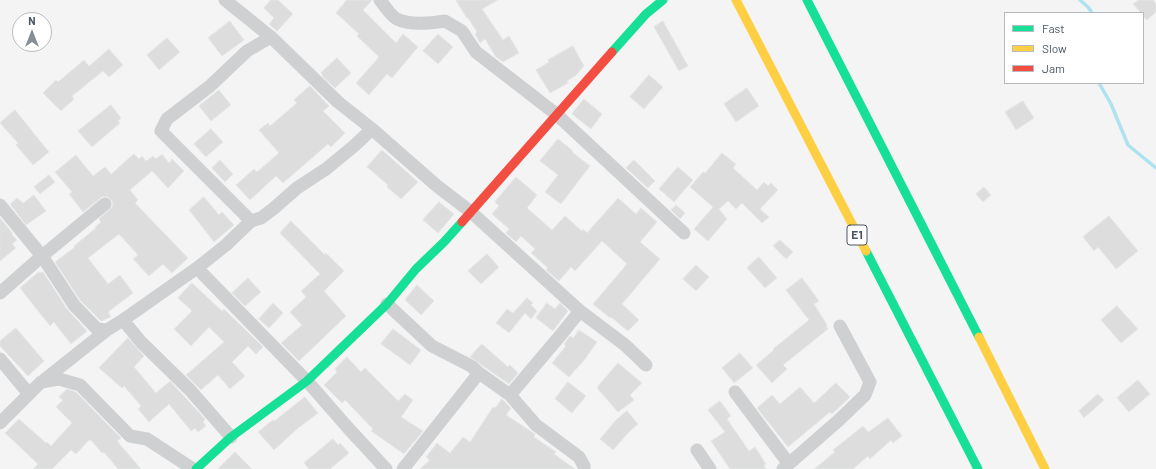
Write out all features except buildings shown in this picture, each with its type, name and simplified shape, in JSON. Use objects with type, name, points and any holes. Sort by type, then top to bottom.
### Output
[{"type":"main road","points":[[196,469],[231,437],[308,380],[387,304],[416,269],[444,242],[646,14],[663,0]]},
{"type":"main road","name":"E1","points":[[736,0],[978,469]]},
{"type":"main road","points":[[807,0],[950,277],[1045,469]]},
{"type":"street","points":[[225,0],[271,37],[338,102],[372,128],[437,186],[471,212],[580,311],[625,345],[646,365]]},
{"type":"street","points":[[380,0],[397,19],[429,24],[445,21],[462,31],[476,52],[556,114],[684,233]]},
{"type":"street","points":[[251,221],[161,131],[167,119],[210,86],[246,52],[271,37]]},
{"type":"street","points":[[0,423],[41,382],[107,330],[197,268],[226,245],[251,221],[261,218],[273,210],[297,188],[326,169],[349,150],[372,128]]},
{"type":"street","points":[[0,293],[105,204]]},
{"type":"street","points":[[0,205],[42,256],[74,305],[97,330],[107,330]]},
{"type":"street","points":[[197,268],[308,380],[349,429],[386,469]]},
{"type":"street","points":[[387,304],[432,346],[472,366],[479,373],[510,395],[536,425],[579,457],[584,469]]},
{"type":"street","points":[[510,395],[580,311]]},
{"type":"street","points":[[123,320],[141,342],[190,390],[231,437]]},
{"type":"street","points":[[735,392],[786,466],[839,420],[865,395],[870,382],[840,326]]},
{"type":"street","points":[[0,359],[30,394]]},
{"type":"street","points":[[403,469],[479,373]]},
{"type":"street","points":[[41,382],[59,379],[80,385],[130,436],[147,439],[193,469]]},
{"type":"street","points":[[697,450],[710,469]]},
{"type":"waterway","points":[[1080,0],[1091,12]]},
{"type":"waterway","points":[[1100,84],[1111,104],[1128,145],[1156,168]]},
{"type":"traffic: fast","points":[[612,52],[646,14],[663,0]]},
{"type":"traffic: fast","points":[[807,0],[979,337]]},
{"type":"traffic: fast","points":[[196,469],[231,437],[307,381],[387,304],[416,269],[462,222]]},
{"type":"traffic: fast","points":[[866,251],[978,469]]},
{"type":"traffic: slow","points":[[736,0],[866,251]]},
{"type":"traffic: slow","points":[[979,337],[1045,469]]},
{"type":"traffic: jam","points":[[462,222],[612,52]]}]
